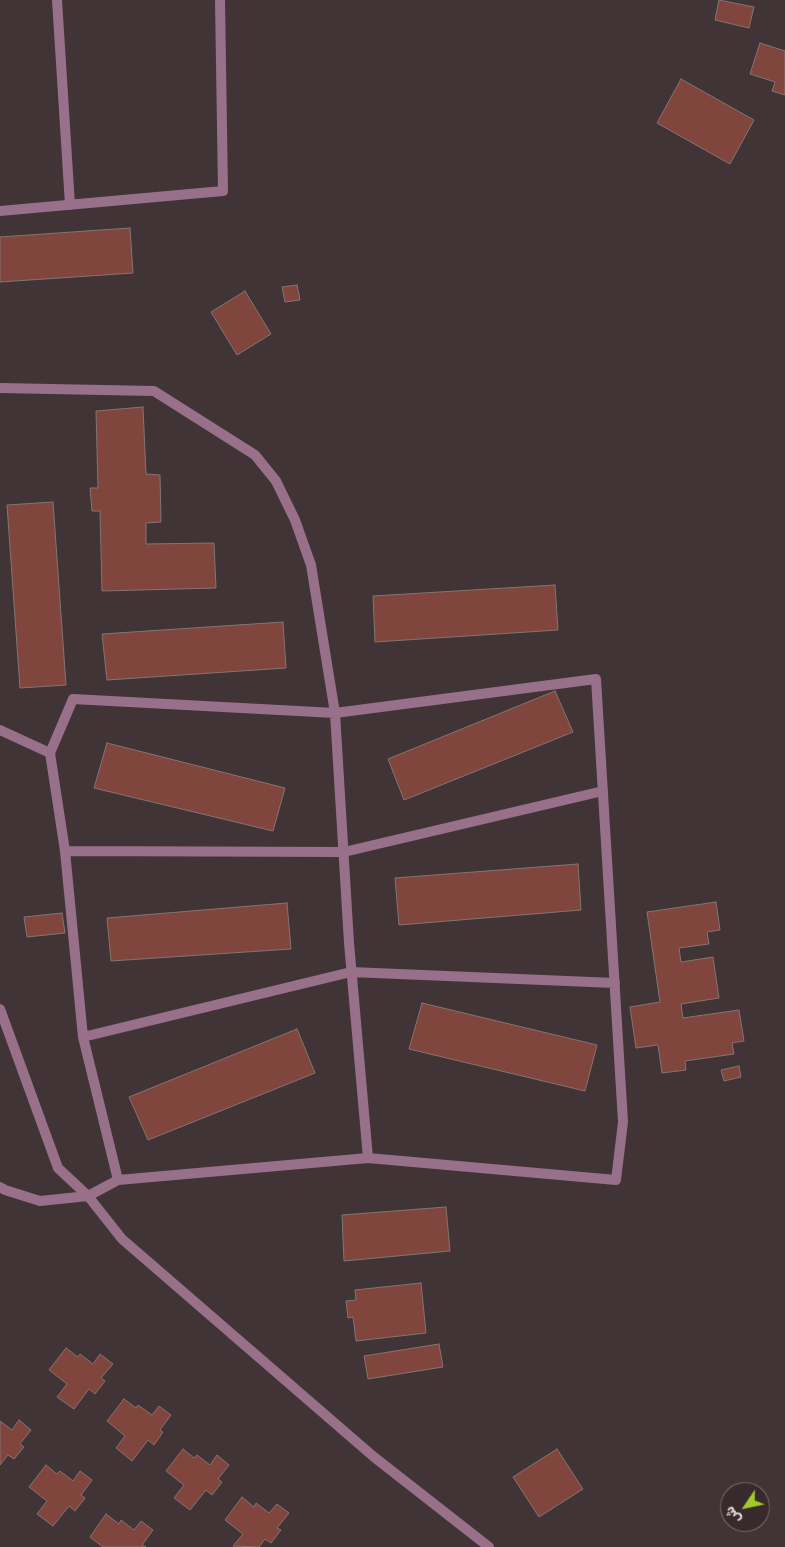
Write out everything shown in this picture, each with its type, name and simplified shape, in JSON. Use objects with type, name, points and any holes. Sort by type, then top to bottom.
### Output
[{"type":"lane","points":[[57,0],[70,205]]},
{"type":"lane","points":[[0,211],[223,192],[220,0]]},
{"type":"lane","points":[[0,388],[154,391],[255,455],[276,481],[295,520],[311,565],[335,713],[351,972],[368,1158]]},
{"type":"lane","points":[[0,1187],[40,1201],[88,1196],[118,1180],[368,1158],[616,1180],[623,1122],[596,679],[335,713],[73,699],[50,753],[65,851],[82,1037],[118,1180]]},
{"type":"lane","points":[[0,730],[50,753]]},
{"type":"lane","points":[[65,851],[344,852],[603,791]]},
{"type":"lane","points":[[82,1037],[351,972],[615,983]]},
{"type":"lane","points":[[0,1009],[58,1168],[88,1196],[122,1239],[374,1457],[489,1547]]},
{"type":"building","points":[[719,0],[754,7],[749,28],[715,20]]},
{"type":"building","points":[[760,43],[785,51],[785,95],[772,91],[775,82],[750,74]]},
{"type":"building","points":[[681,79],[754,120],[730,164],[657,123]]},
{"type":"building","points":[[130,228],[133,273],[0,282],[0,237]]},
{"type":"building","points":[[297,285],[300,300],[285,302],[282,287]]},
{"type":"building","points":[[245,291],[271,334],[237,355],[211,312]]},
{"type":"building","points":[[143,407],[146,474],[160,475],[161,522],[146,523],[146,544],[214,543],[216,588],[102,591],[100,511],[92,511],[90,488],[98,488],[96,411]]},
{"type":"building","points":[[53,502],[66,685],[20,688],[7,505]]},
{"type":"building","points":[[555,585],[558,630],[375,642],[373,596]]},
{"type":"building","points":[[283,622],[286,668],[107,680],[102,634]]},
{"type":"building","points":[[555,691],[573,732],[404,800],[388,759]]},
{"type":"building","points":[[107,743],[285,788],[273,831],[94,788]]},
{"type":"building","points":[[578,864],[581,910],[399,925],[395,878]]},
{"type":"building","points":[[716,902],[720,930],[707,932],[709,944],[679,948],[681,962],[713,957],[719,998],[681,1004],[683,1018],[739,1010],[744,1041],[732,1043],[734,1054],[685,1061],[686,1070],[662,1073],[658,1045],[636,1048],[630,1007],[660,1002],[647,912]]},
{"type":"building","points":[[287,903],[291,949],[111,961],[107,918]]},
{"type":"building","points":[[62,913],[65,933],[27,937],[24,917]]},
{"type":"building","points":[[422,1003],[597,1045],[585,1091],[409,1049]]},
{"type":"building","points":[[297,1029],[315,1073],[148,1140],[129,1097]]},
{"type":"building","points":[[739,1066],[741,1077],[724,1081],[721,1070]]},
{"type":"building","points":[[446,1207],[450,1251],[344,1261],[342,1215]]},
{"type":"building","points":[[421,1283],[426,1333],[356,1341],[353,1317],[348,1318],[346,1301],[356,1300],[355,1290]]},
{"type":"building","points":[[439,1344],[443,1367],[368,1379],[364,1356]]},
{"type":"building","points":[[66,1348],[78,1357],[80,1354],[93,1364],[100,1354],[113,1364],[101,1378],[105,1381],[95,1394],[89,1389],[74,1409],[57,1397],[67,1384],[49,1370]]},
{"type":"building","points":[[124,1399],[136,1408],[138,1405],[152,1415],[159,1406],[171,1415],[160,1430],[163,1432],[154,1445],[148,1440],[132,1461],[116,1448],[125,1436],[107,1421]]},
{"type":"building","points":[[19,1420],[31,1430],[20,1444],[24,1447],[14,1459],[8,1455],[0,1465],[0,1421],[12,1430]]},
{"type":"building","points":[[183,1449],[194,1458],[197,1455],[210,1465],[217,1455],[229,1465],[218,1479],[222,1482],[212,1495],[206,1490],[190,1510],[174,1498],[184,1485],[166,1471]]},
{"type":"building","points":[[557,1449],[583,1489],[539,1517],[513,1477]]},
{"type":"building","points":[[46,1465],[57,1474],[60,1471],[73,1481],[80,1471],[92,1480],[81,1495],[85,1498],[75,1511],[69,1506],[53,1526],[37,1514],[47,1501],[29,1487]]},
{"type":"building","points":[[242,1497],[254,1507],[256,1503],[269,1513],[277,1504],[289,1513],[277,1528],[281,1530],[271,1543],[265,1539],[259,1547],[233,1546],[243,1534],[225,1520]]},
{"type":"building","points":[[106,1514],[119,1524],[121,1520],[134,1530],[141,1521],[153,1530],[142,1545],[146,1547],[103,1547],[90,1537]]}]
